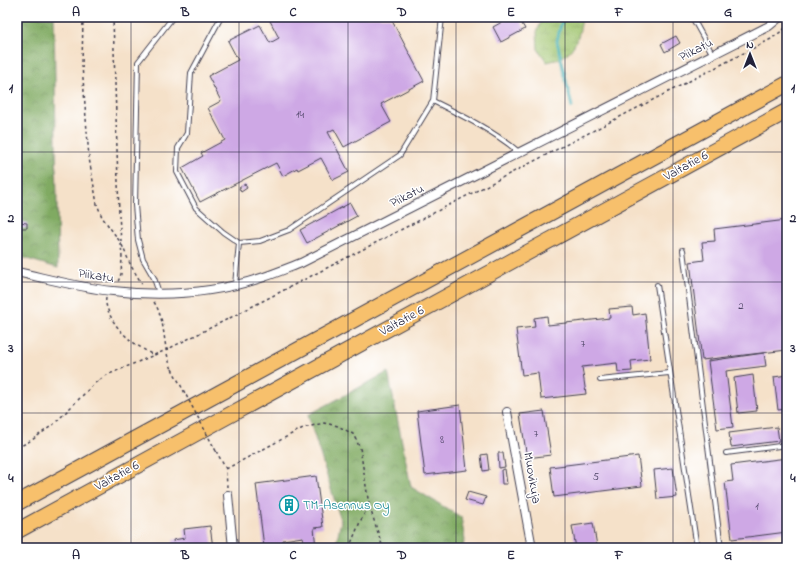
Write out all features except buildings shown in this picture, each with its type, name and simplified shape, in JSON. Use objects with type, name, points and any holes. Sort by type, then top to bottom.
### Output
[{"type":"highway","name":"Valtatie 6","points":[[17,503],[787,84]]},
{"type":"highway","name":"Valtatie 6","points":[[17,531],[787,111]]},
{"type":"street","name":"Piikatu","points":[[17,272],[112,291],[149,294],[204,291],[235,285],[264,277],[301,263],[520,153],[769,26],[780,17]]},
{"type":"street","name":"Muovikuja","points":[[507,412],[532,548]]},
{"type":"street","points":[[228,495],[233,548]]},
{"type":"lane","points":[[159,293],[154,278],[143,259],[138,240],[135,205],[138,62],[173,17]]},
{"type":"lane","points":[[221,17],[191,73],[187,133],[178,148],[177,172],[196,208],[223,232],[239,243],[260,241],[289,230],[400,155],[433,101],[442,17]]},
{"type":"lane","points":[[692,17],[713,55]]},
{"type":"lane","points":[[433,101],[490,131],[506,141],[520,153]]},
{"type":"lane","points":[[235,285],[239,243]]},
{"type":"lane","points":[[683,250],[721,548]]},
{"type":"lane","points":[[657,285],[669,373],[697,548]]},
{"type":"lane","points":[[600,380],[669,373]]},
{"type":"lane","points":[[726,453],[787,445]]},
{"type":"path","points":[[83,17],[82,64],[89,158],[97,204],[102,217],[121,243],[131,266],[158,307],[164,329],[166,350],[172,369],[226,469],[228,495]]},
{"type":"path","points":[[113,17],[119,215],[122,258],[118,283],[106,298],[106,304],[114,324],[139,347],[154,355]]},
{"type":"path","points":[[17,448],[32,440],[54,424],[95,383],[107,375],[166,350],[771,40],[787,27]]},
{"type":"path","points":[[226,469],[303,428],[324,424],[338,426],[353,434],[360,448],[369,506],[383,548]]},
{"type":"path","points":[[349,548],[360,522],[369,506]]},
{"type":"green space","points":[[17,17],[54,17],[58,268],[17,256]]},
{"type":"green space","points":[[543,17],[582,17],[579,33],[573,47],[563,56],[556,60],[547,62],[538,49],[537,32]]},
{"type":"green space","points":[[388,372],[411,487],[461,517],[465,541],[462,548],[335,548],[341,521],[308,415]]},
{"type":"waterway","points":[[564,17],[557,41],[572,107]]},
{"type":"place","name":"TM-Asennus Oy","points":[[289,505]]}]
